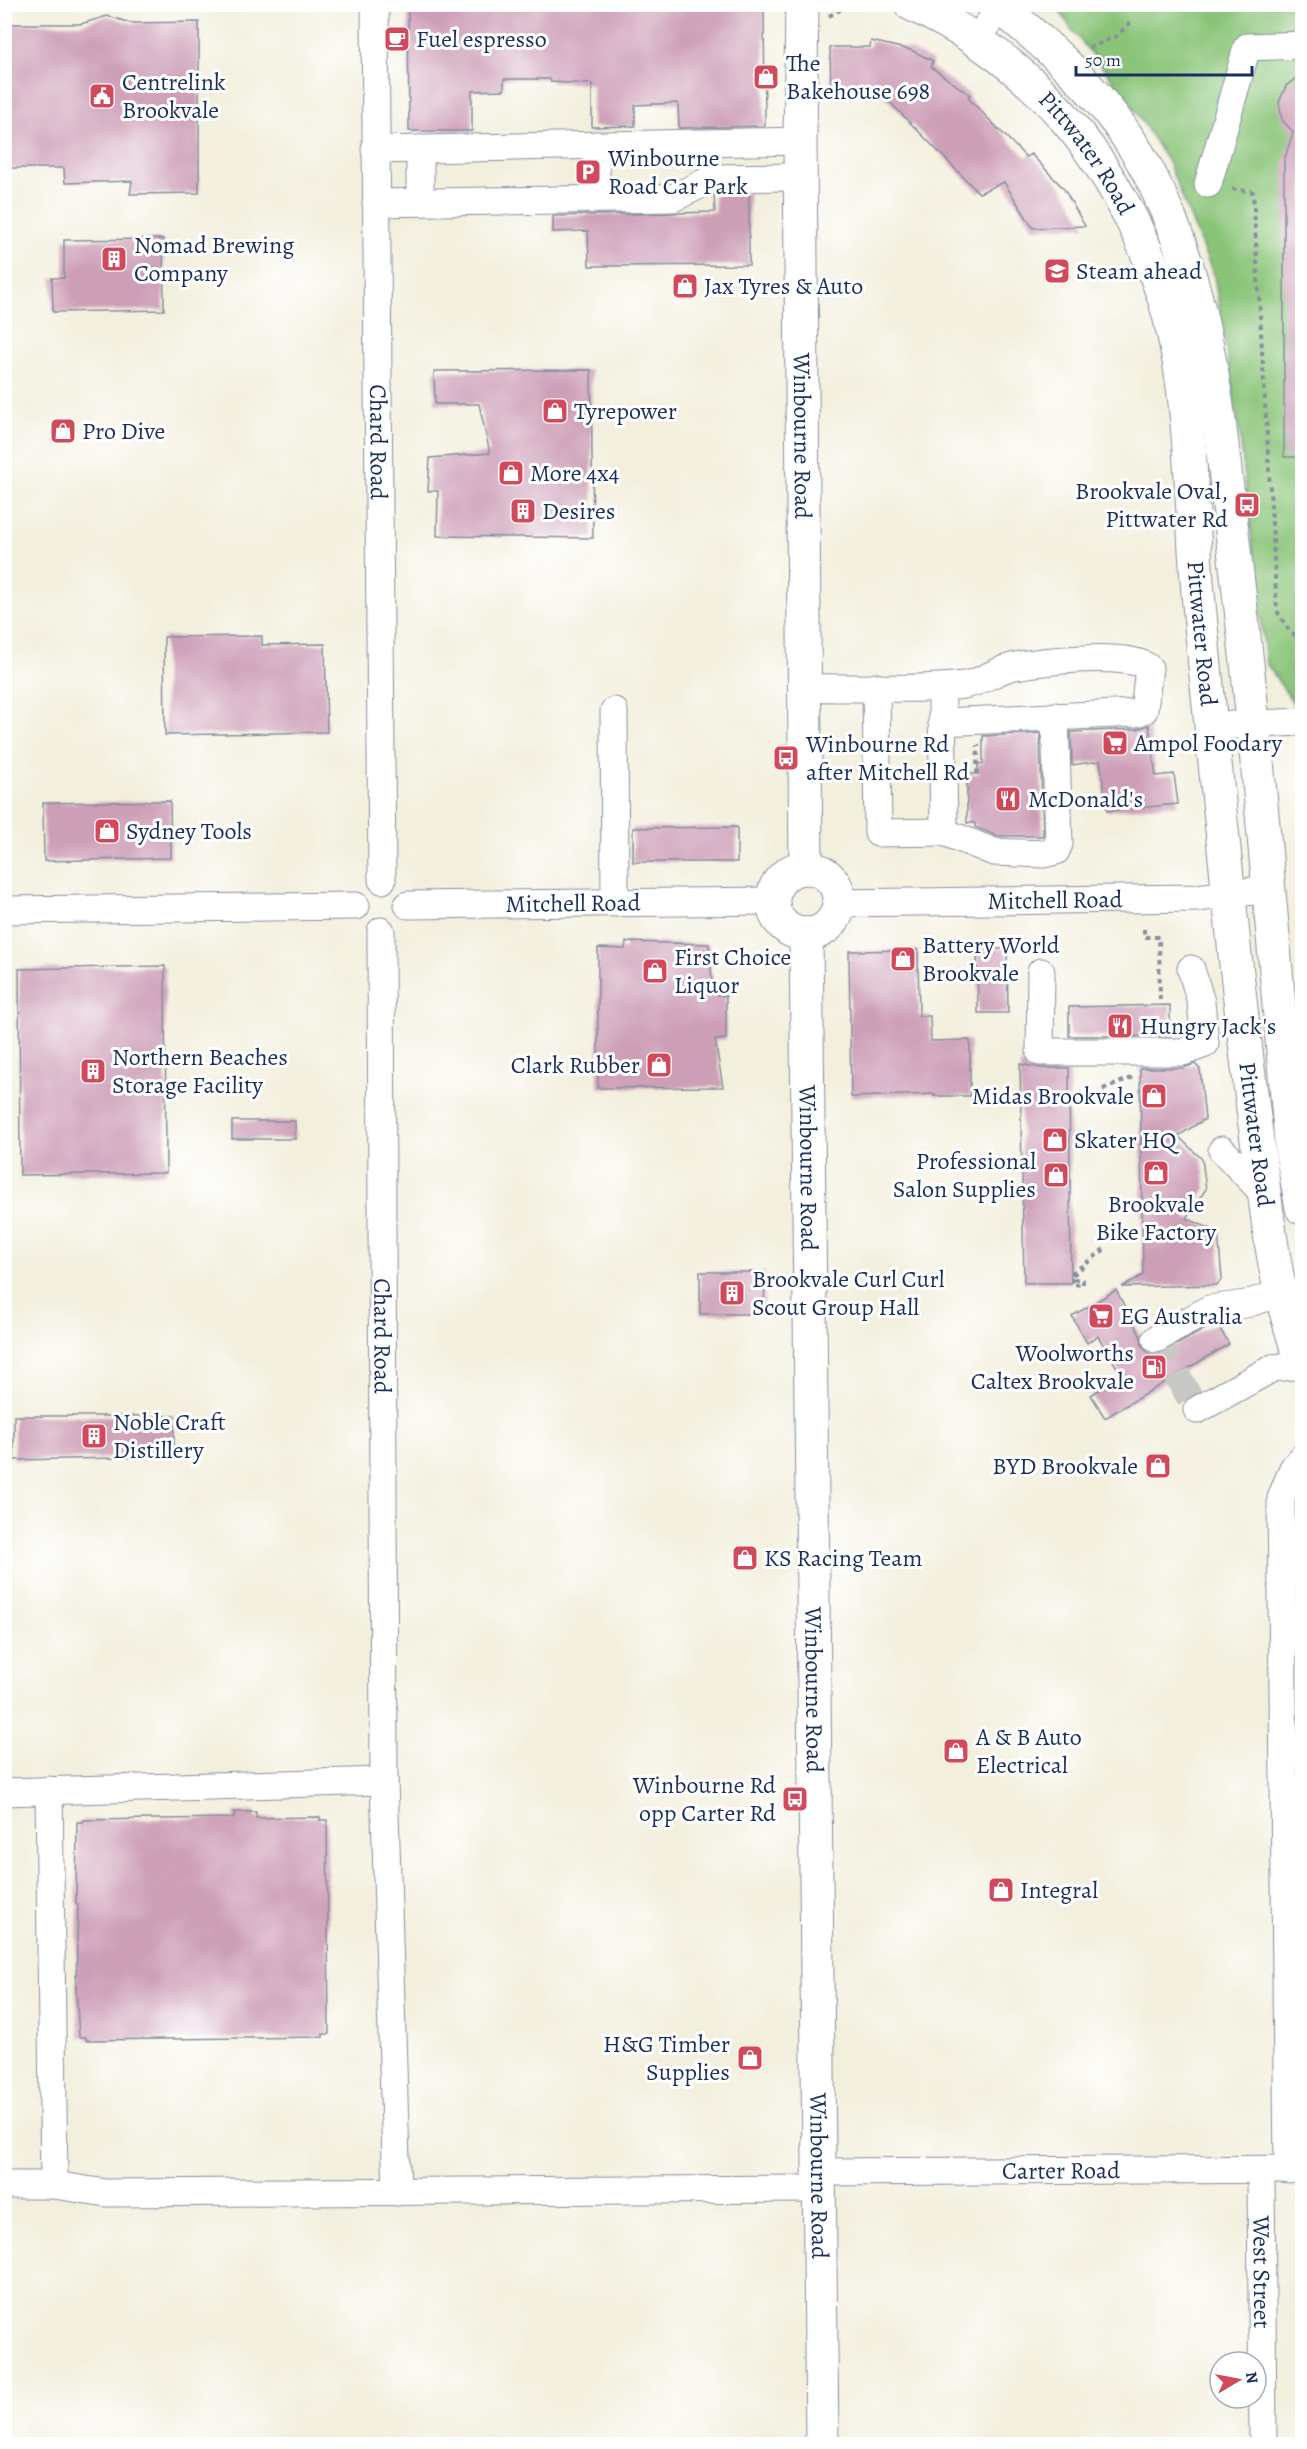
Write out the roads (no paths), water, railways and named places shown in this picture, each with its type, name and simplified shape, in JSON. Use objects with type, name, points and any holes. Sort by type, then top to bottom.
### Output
[{"type":"main road","name":"Pittwater Road","points":[[911,4],[977,39],[1023,73],[1084,142],[1127,208],[1159,281],[1175,344],[1188,439],[1211,726],[1247,1072],[1281,1293],[1302,1365]]},
{"type":"main road","name":"Pittwater Road","points":[[1000,6],[1071,68],[1107,110],[1142,162],[1172,222],[1190,275],[1210,350],[1255,723],[1292,1152],[1302,1208]]},
{"type":"main road","name":"Winbourne Road","points":[[806,868],[800,141],[814,11]]},
{"type":"main road","points":[[806,868],[816,869],[833,882],[839,903],[836,915],[829,925],[818,932],[806,934],[786,927],[775,911],[773,901],[779,882],[795,869],[806,868]]},
{"type":"main road","name":"Winbourne Road","points":[[806,934],[822,2445]]},
{"type":"street","name":"Chard Road","points":[[375,4],[382,880]]},
{"type":"street","points":[[977,39],[1000,6]]},
{"type":"street","points":[[1208,184],[1247,47],[1302,45]]},
{"type":"street","points":[[375,150],[800,141]]},
{"type":"street","points":[[754,142],[755,177]]},
{"type":"street","points":[[596,145],[596,199]]},
{"type":"street","points":[[420,149],[420,202]]},
{"type":"street","points":[[376,203],[673,198],[714,178],[800,177]]},
{"type":"street","points":[[804,688],[955,686],[1009,668],[1046,660],[1115,659],[1143,663],[1149,668],[1149,684],[1144,710],[1136,713],[942,722]]},
{"type":"street","points":[[944,832],[942,722],[955,686]]},
{"type":"street","points":[[876,687],[878,833],[944,832],[994,852],[1044,854],[1056,851],[1059,844],[1054,716]]},
{"type":"street","points":[[614,711],[615,903]]},
{"type":"street","points":[[1211,726],[1302,722]]},
{"type":"street","points":[[382,880],[400,886],[408,905],[407,913],[400,924],[381,931],[364,924],[356,906],[365,886],[382,880]]},
{"type":"street","name":"Mitchell Road","points":[[839,903],[1197,898],[1269,889]]},
{"type":"street","name":"Mitchell Road","points":[[408,905],[773,901]]},
{"type":"street","points":[[4,910],[356,906]]},
{"type":"street","name":"Chard Road","points":[[381,931],[384,1781],[397,2192]]},
{"type":"street","points":[[1041,972],[1040,1052],[1183,1052],[1205,1044],[1201,1002],[1191,969]]},
{"type":"street","points":[[1222,1150],[1265,1195]]},
{"type":"street","points":[[1156,1339],[1209,1310],[1246,1304],[1281,1293]]},
{"type":"street","points":[[1197,1410],[1273,1368],[1302,1365]]},
{"type":"street","points":[[1295,2170],[1281,1498],[1293,1468],[1302,1458]]},
{"type":"street","points":[[4,1792],[384,1781]]},
{"type":"street","points":[[48,1790],[54,2185]]},
{"type":"street","name":"West Street","points":[[1261,2170],[1263,2445]]},
{"type":"street","name":"Carter Road","points":[[4,2185],[54,2185],[106,2193],[397,2192],[1295,2170]]},
{"type":"tunnel","points":[[1156,1339],[1197,1410]]},
{"type":"place","name":"Fuel espresso","points":[[397,39]]},
{"type":"place","name":"The Bakehouse 698","points":[[766,77]]},
{"type":"place","name":"Centrelink Brookvale","points":[[102,96]]},
{"type":"place","name":"Winbourne Road Car Park","points":[[588,172]]},
{"type":"place","name":"Nomad Brewing Company","points":[[114,259]]},
{"type":"place","name":"Steam ahead","points":[[1057,271]]},
{"type":"place","name":"Jax Tyres & Auto","points":[[685,286]]},
{"type":"place","name":"Tyrepower","points":[[555,411]]},
{"type":"place","name":"Pro Dive","points":[[63,431]]},
{"type":"place","name":"More 4x4","points":[[511,473]]},
{"type":"place","name":"Brookvale Oval, Pittwater Rd","points":[[1247,505]]},
{"type":"place","name":"Desires","points":[[523,511]]},
{"type":"place","name":"Ampol Foodary","points":[[1115,743]]},
{"type":"place","name":"Winbourne Rd after Mitchell Rd","points":[[786,758]]},
{"type":"place","name":"McDonald's","points":[[1008,799]]},
{"type":"place","name":"Sydney Tools","points":[[107,831]]},
{"type":"place","name":"Battery World Brookvale","points":[[903,959]]},
{"type":"place","name":"First Choice Liquor","points":[[655,971]]},
{"type":"place","name":"Hungry Jack's","points":[[1120,1026]]},
{"type":"place","name":"Clark Rubber","points":[[659,1065]]},
{"type":"place","name":"Northern Beaches Storage Facility","points":[[93,1071]]},
{"type":"place","name":"Midas Brookvale","points":[[1154,1096]]},
{"type":"place","name":"Skater HQ","points":[[1055,1140]]},
{"type":"place","name":"Brookvale Bike Factory","points":[[1156,1173]]},
{"type":"place","name":"Professional Salon Supplies","points":[[1056,1175]]},
{"type":"place","name":"Brookvale Curl Curl Scout Group Hall","points":[[732,1293]]},
{"type":"place","name":"EG Australia","points":[[1101,1316]]},
{"type":"place","name":"Woolworths Caltex Brookvale","points":[[1154,1367]]},
{"type":"place","name":"Noble Craft Distillery","points":[[94,1436]]},
{"type":"place","name":"BYD Brookvale","points":[[1158,1466]]},
{"type":"place","name":"KS Racing Team","points":[[745,1558]]},
{"type":"place","name":"A & B Auto Electrical","points":[[956,1751]]},
{"type":"place","name":"Winbourne Rd opp Carter Rd","points":[[795,1799]]},
{"type":"place","name":"Integral","points":[[1001,1890]]},
{"type":"place","name":"H&G Timber Supplies","points":[[750,2058]]}]
